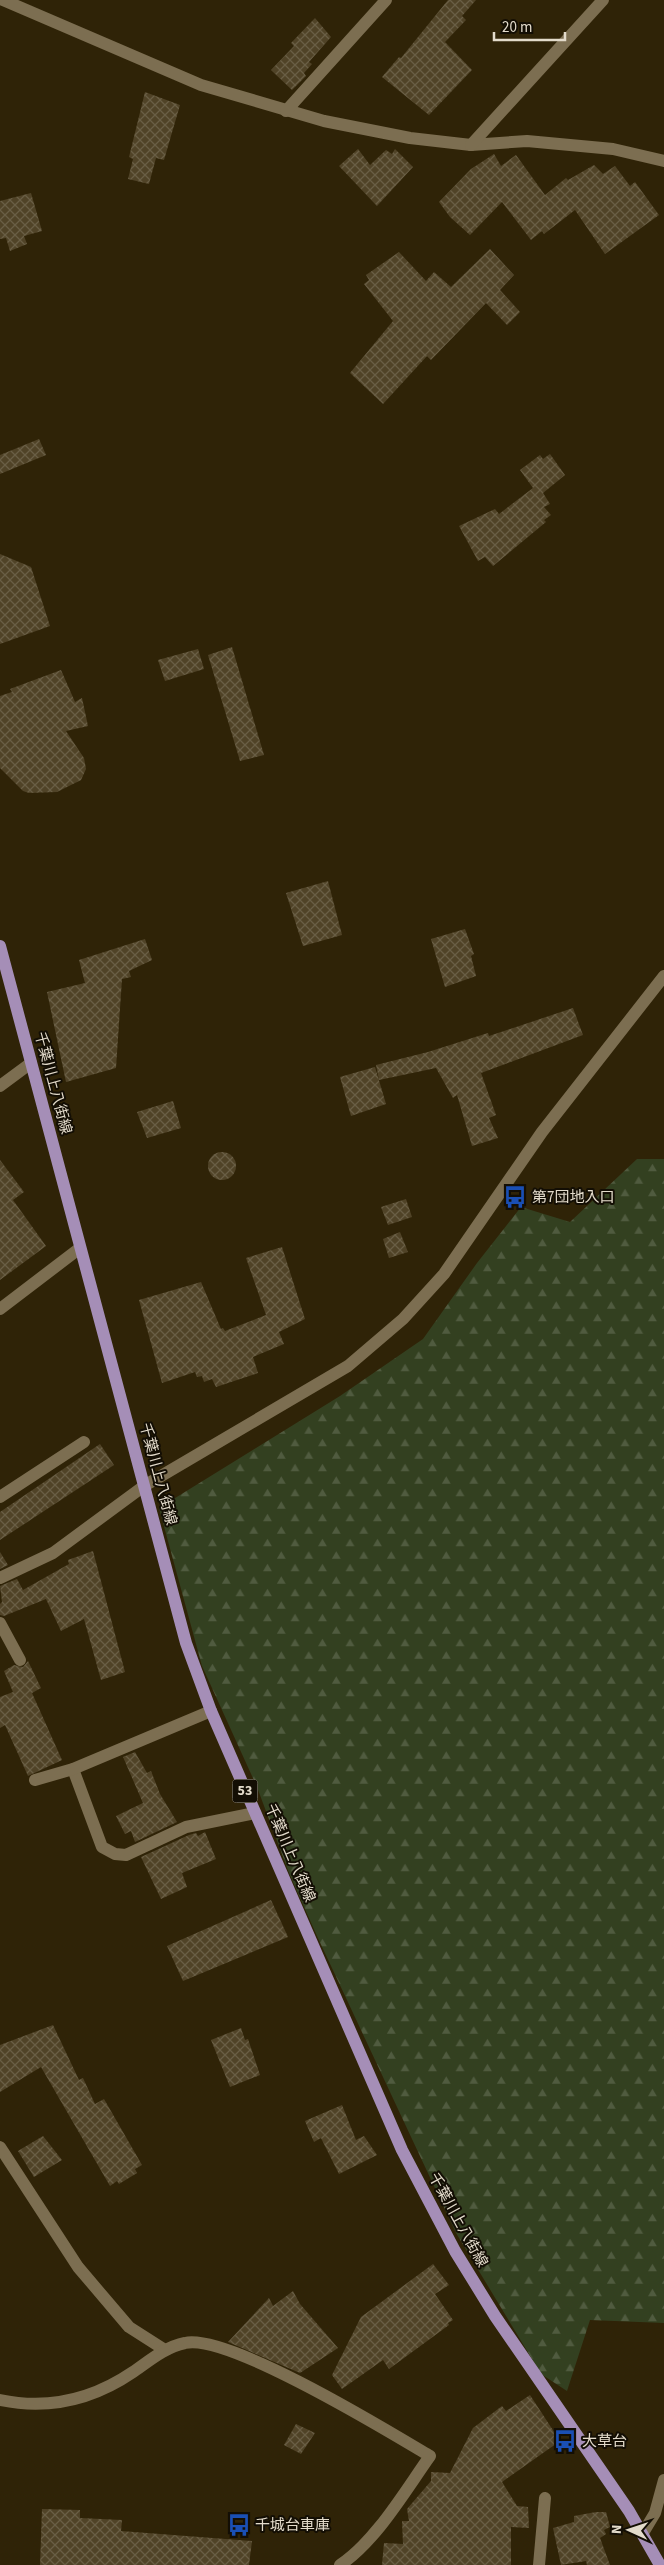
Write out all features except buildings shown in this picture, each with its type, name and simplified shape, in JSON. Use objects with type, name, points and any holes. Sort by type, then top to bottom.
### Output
[{"type":"main road","name":"千葉川上八街線","points":[[0,946],[186,1643],[211,1711],[402,2150],[455,2251],[495,2316],[643,2533],[660,2565]]},
{"type":"street","points":[[3,0],[201,85],[286,111],[410,138],[471,144],[527,141],[613,149],[664,162]]},
{"type":"street","points":[[286,111],[386,0]]},
{"type":"street","points":[[471,144],[603,0]]},
{"type":"street","points":[[0,1578],[52,1553],[144,1486],[348,1366],[403,1319],[444,1274],[542,1132],[664,976]]},
{"type":"street","points":[[0,1086],[31,1063]]},
{"type":"street","points":[[0,1309],[80,1248]]},
{"type":"street","points":[[0,1498],[84,1442]]},
{"type":"street","points":[[2,1631],[20,1660]]},
{"type":"street","points":[[36,1780],[73,1768],[211,1711]]},
{"type":"street","points":[[73,1768],[102,1847],[115,1854],[126,1855],[186,1827],[255,1813]]},
{"type":"street","points":[[0,2147],[78,2267],[130,2327],[165,2350]]},
{"type":"street","points":[[0,2400],[45,2405],[85,2397],[130,2374],[165,2350],[187,2342],[213,2344],[224,2348],[310,2387],[430,2456],[383,2522],[349,2559],[340,2565]]},
{"type":"street","points":[[643,2533],[659,2512],[664,2480]]},
{"type":"street","points":[[539,2565],[545,2498]]},
{"type":"green space","points":[[637,1159],[664,1159],[664,2323],[590,2320],[567,2391],[541,2374],[456,2233],[317,1936],[289,1873],[257,1787],[202,1666],[159,1508],[340,1396],[423,1339],[477,1263],[521,1207],[570,1222]]},
{"type":"place","name":"第7団地入口","points":[[515,1197]]},
{"type":"place","name":"大草台","points":[[565,2441]]},
{"type":"place","name":"千城台車庫","points":[[239,2525]]}]
